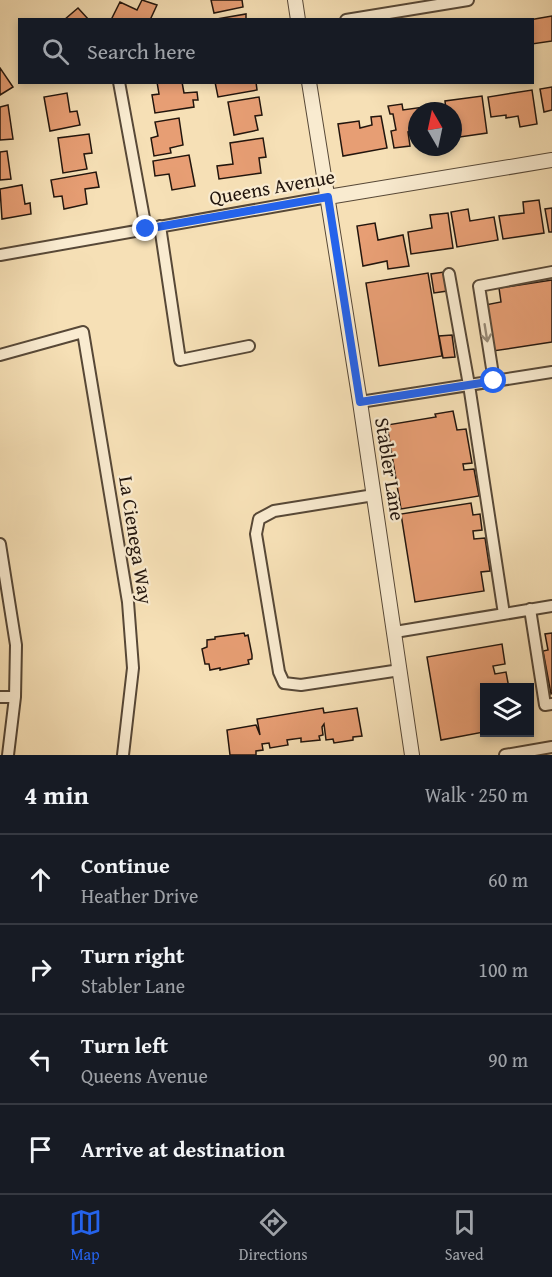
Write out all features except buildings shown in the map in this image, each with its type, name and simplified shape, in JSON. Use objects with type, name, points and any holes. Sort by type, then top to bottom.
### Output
[{"type":"street","points":[[295,0],[298,18]]},
{"type":"street","points":[[358,18],[468,0]]},
{"type":"street","points":[[119,84],[146,229]]},
{"type":"street","name":"Stabler Lane","points":[[309,84],[360,402],[412,755]]},
{"type":"street","name":"Queens Avenue","points":[[0,255],[552,160]]},
{"type":"street","points":[[160,226],[180,360],[249,346]]},
{"type":"street","points":[[494,381],[479,286],[552,272]]},
{"type":"street","points":[[449,274],[469,385],[504,614]]},
{"type":"street","name":"La Cienega Way","points":[[0,355],[83,332],[128,602],[133,668],[123,755]]},
{"type":"street","points":[[360,402],[552,372]]},
{"type":"street","points":[[374,495],[274,510],[259,519],[256,534],[279,672],[284,683],[301,685],[400,670]]},
{"type":"street","points":[[0,544],[16,645],[15,697],[8,755]]},
{"type":"street","points":[[395,632],[552,606]]},
{"type":"street","points":[[530,609],[546,705],[552,704]]},
{"type":"street","points":[[0,697],[15,697]]},
{"type":"street","points":[[505,755],[552,747]]},
{"type":"route","points":[[146,229],[328,197],[360,402],[494,381]]}]
